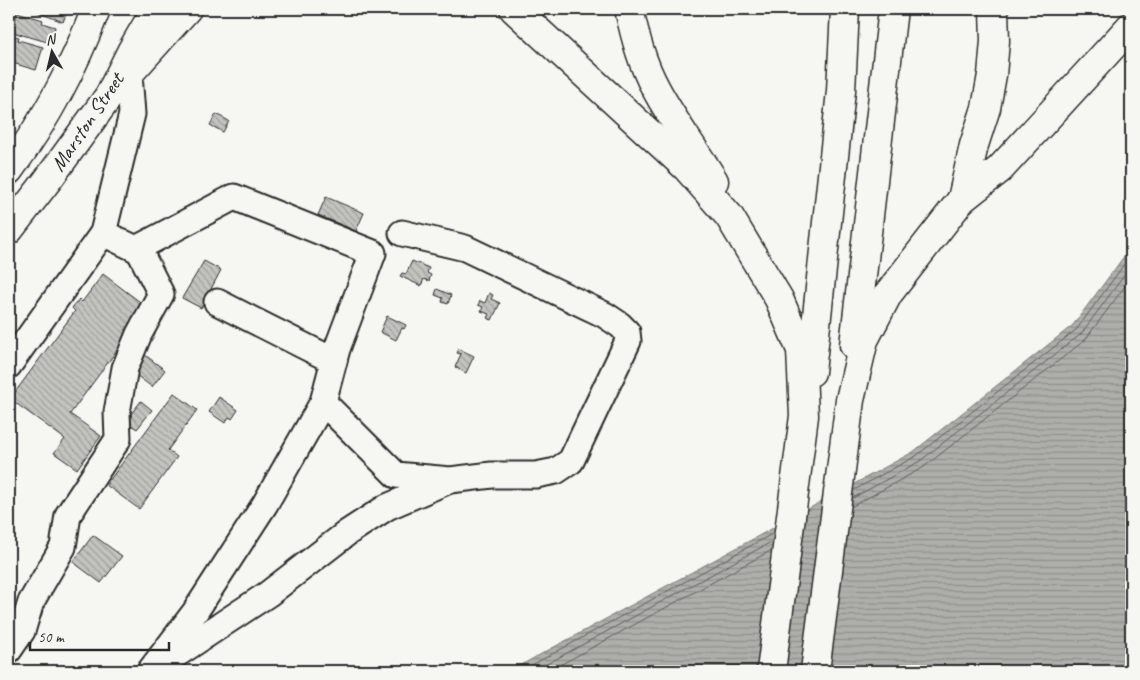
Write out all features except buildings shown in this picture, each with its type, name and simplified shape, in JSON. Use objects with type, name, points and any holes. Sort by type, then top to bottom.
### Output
[{"type":"main road","name":"Marston Street","points":[[13,163],[55,101],[88,31],[96,9]]},
{"type":"main road","name":"Marston Street","points":[[9,230],[110,96],[132,50],[156,9]]},
{"type":"main road","points":[[110,96],[187,9]]},
{"type":"main road","points":[[514,9],[687,168],[729,216],[779,299],[801,350],[804,416],[772,671]]},
{"type":"main road","points":[[630,9],[634,31],[643,60],[656,89],[722,193],[729,216]]},
{"type":"main road","points":[[772,671],[818,318],[841,91],[845,9]]},
{"type":"main road","points":[[810,671],[860,300],[893,9]]},
{"type":"main road","points":[[962,199],[974,145],[986,108],[992,75],[995,41],[994,9]]},
{"type":"main road","points":[[815,671],[850,400],[864,340],[888,294],[962,199],[1000,169],[1131,26]]},
{"type":"lane","points":[[9,365],[102,233],[132,114],[128,74]]},
{"type":"lane","points":[[102,233],[136,249],[234,197],[373,253],[334,361],[324,402],[265,504],[195,612],[151,671]]},
{"type":"lane","points":[[324,402],[396,475],[450,480],[492,475],[536,475],[556,471],[572,461],[628,341],[627,332],[605,315],[465,248],[402,233]]},
{"type":"lane","points":[[9,650],[22,631],[31,602],[63,547],[68,515],[118,439],[117,412],[125,368],[139,334],[161,294],[138,248]]},
{"type":"lane","points":[[218,302],[334,361]]},
{"type":"lane","points":[[387,507],[396,475]]},
{"type":"lane","points":[[151,671],[268,594],[347,533],[387,507],[450,480]]},
{"type":"water","points":[[1131,247],[1131,671],[510,671],[913,452],[1073,325]]}]
